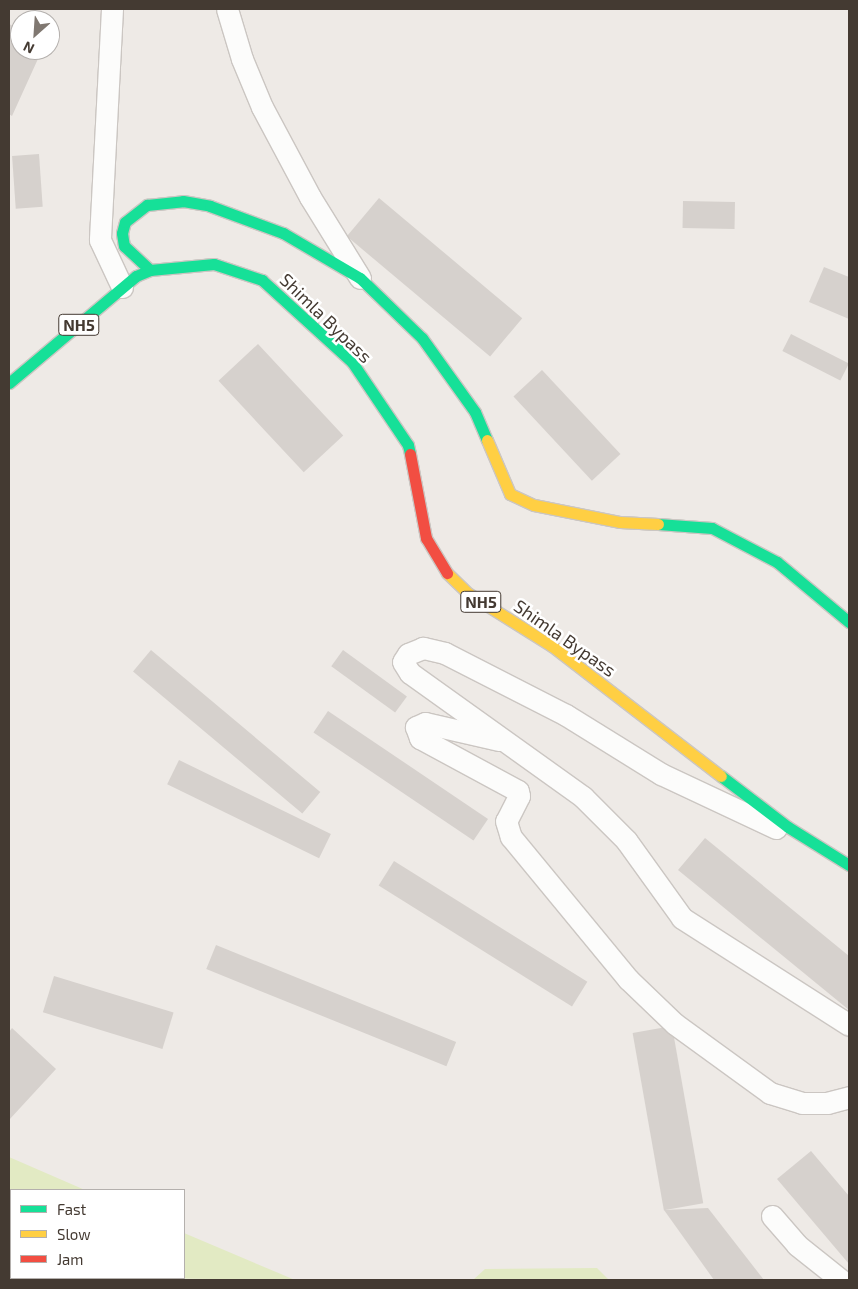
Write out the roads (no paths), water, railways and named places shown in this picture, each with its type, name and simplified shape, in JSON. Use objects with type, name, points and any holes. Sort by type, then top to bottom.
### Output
[{"type":"main road","points":[[150,270],[124,246],[122,233],[125,222],[147,206],[183,201],[210,206],[283,233],[360,278],[422,338],[462,390],[475,412],[510,494],[534,505],[620,522],[712,528],[776,562],[849,622]]},
{"type":"main road","name":"Shimla Bypass","points":[[150,270],[214,264],[262,280],[352,362],[408,445],[426,538],[437,561],[452,578],[469,594],[552,646],[788,827],[849,865]]},
{"type":"main road","name":"NH5","points":[[9,383],[122,287],[136,276],[150,270]]},
{"type":"street","points":[[112,9],[100,240],[122,287]]},
{"type":"street","points":[[227,9],[242,59],[262,107],[310,196],[360,278]]},
{"type":"street","points":[[822,849],[661,774],[566,715],[445,653],[423,648],[408,654],[403,662],[410,674],[509,742],[602,815],[626,840],[682,918],[849,1025]]},
{"type":"street","points":[[509,742],[426,723],[416,727],[420,738],[518,791],[519,796],[506,820],[511,838],[628,979],[675,1024],[770,1093],[802,1103],[827,1103],[849,1097]]},
{"type":"street","points":[[772,1216],[797,1245],[841,1280]]}]
